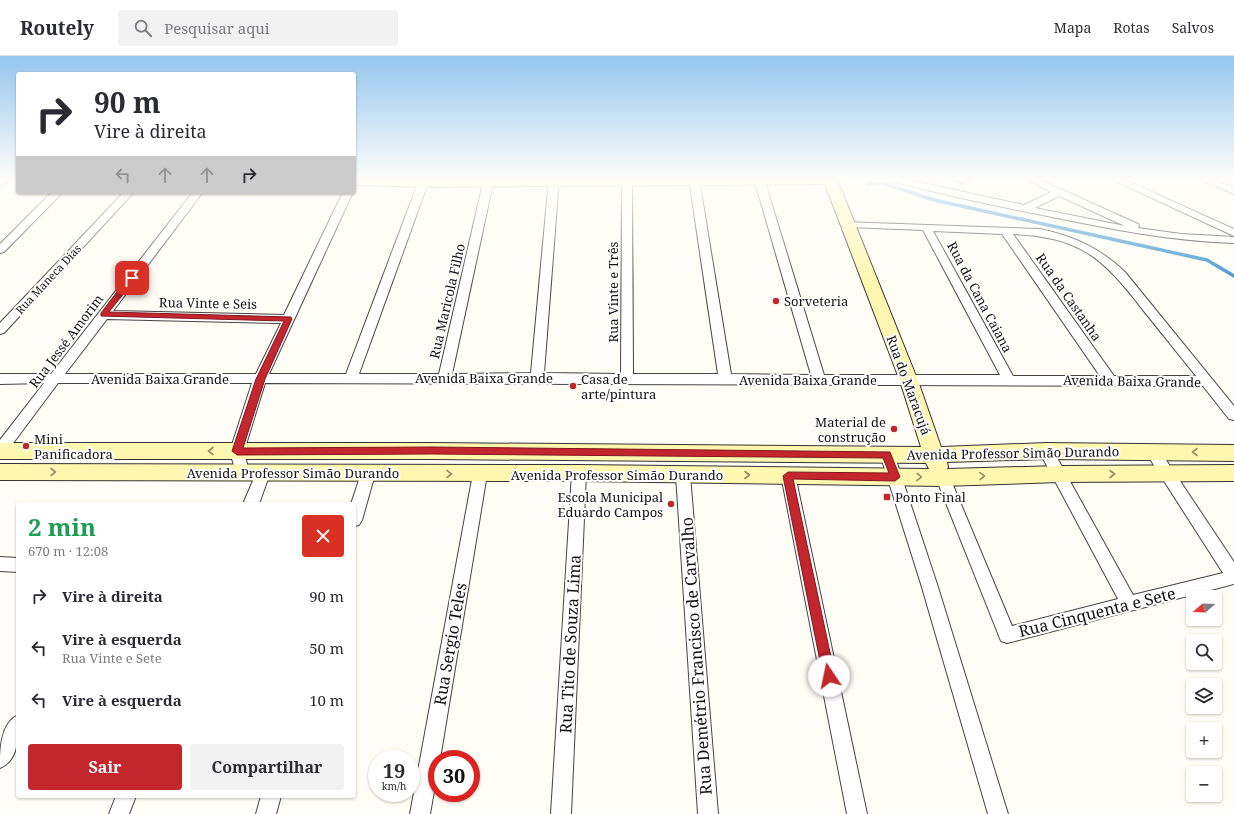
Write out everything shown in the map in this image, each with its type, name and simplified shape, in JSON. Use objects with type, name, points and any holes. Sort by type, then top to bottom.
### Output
[{"type":"street","points":[[0,250],[36,214]]},
{"type":"street","name":"Rua Maneca Dias","points":[[0,330],[108,214]]},
{"type":"street","name":"Rua Jessé Amorim","points":[[0,451],[181,214]]},
{"type":"street","points":[[242,473],[237,451],[260,379],[338,214]]},
{"type":"street","points":[[351,378],[411,214]]},
{"type":"street","name":"Rua Maricola Filho","points":[[444,379],[481,214]]},
{"type":"street","points":[[537,378],[551,214]]},
{"type":"street","name":"Rua Vinte e Três","points":[[626,214],[627,378]]},
{"type":"street","points":[[699,214],[725,379]]},
{"type":"street","points":[[770,214],[819,380]]},
{"type":"street","name":"Rua do Maracujá","points":[[844,214],[909,381],[933,455],[1007,635]]},
{"type":"street","points":[[1055,214],[1111,227],[1178,238],[1234,240]]},
{"type":"street","points":[[1108,214],[1151,234]]},
{"type":"street","points":[[1193,214],[1234,233]]},
{"type":"street","points":[[848,224],[1040,232],[1068,238],[1095,252],[1120,274],[1234,415]]},
{"type":"street","name":"Rua da Cana Caiana","points":[[926,227],[1008,380]]},
{"type":"street","name":"Rua da Castanha","points":[[1005,230],[1110,380]]},
{"type":"street","name":"Rua Vinte e Seis","points":[[104,314],[289,319]]},
{"type":"street","name":"Avenida Baixa Grande","points":[[0,379],[627,378],[909,381],[1207,381]]},
{"type":"street","points":[[426,474],[432,450]]},
{"type":"street","name":"Avenida Professor Simão Durando","points":[[0,451],[432,450],[933,455],[1046,451],[1234,453]]},
{"type":"street","points":[[8,472],[33,451]]},
{"type":"street","points":[[1046,451],[1060,474],[1129,604]]},
{"type":"street","points":[[1153,452],[1234,577]]},
{"type":"street","points":[[887,454],[929,584],[998,814]]},
{"type":"street","name":"Avenida Professor Simão Durando","points":[[8,472],[368,474],[579,473],[943,478],[1060,474],[1234,473]]},
{"type":"street","points":[[252,502],[263,473]]},
{"type":"street","name":"Rua Tito de Souza Lima","points":[[561,814],[579,473]]},
{"type":"street","points":[[356,513],[368,474]]},
{"type":"street","name":"Rua Sergio Teles","points":[[420,814],[480,474]]},
{"type":"street","name":"Rua Demétrio Francisco de Carvalho","points":[[683,475],[708,814]]},
{"type":"street","points":[[788,476],[857,814]]},
{"type":"street","points":[[0,564],[16,565]]},
{"type":"street","name":"Rua Cinquenta e Sete","points":[[1007,635],[1234,577]]},
{"type":"street","points":[[0,758],[16,730]]},
{"type":"street","points":[[118,814],[125,798]]},
{"type":"street","points":[[266,814],[270,798]]},
{"type":"waterway","points":[[999,214],[1207,260],[1234,276]]},
{"type":"place","name":"Sorveteria","points":[[776,301]]},
{"type":"place","name":"Casa de arte/pintura","points":[[573,386]]},
{"type":"place","name":"Material de construção","points":[[894,429]]},
{"type":"place","name":"Mini Panificadora","points":[[26,446]]},
{"type":"place","name":"Ponto Final","points":[[887,497]]},
{"type":"place","name":"Escola Municipal Eduardo Campos","points":[[671,504]]},
{"type":"route","points":[[132,278],[104,314],[289,319],[260,379],[237,451],[432,450],[887,454],[895,477],[788,476],[829,676]]}]
